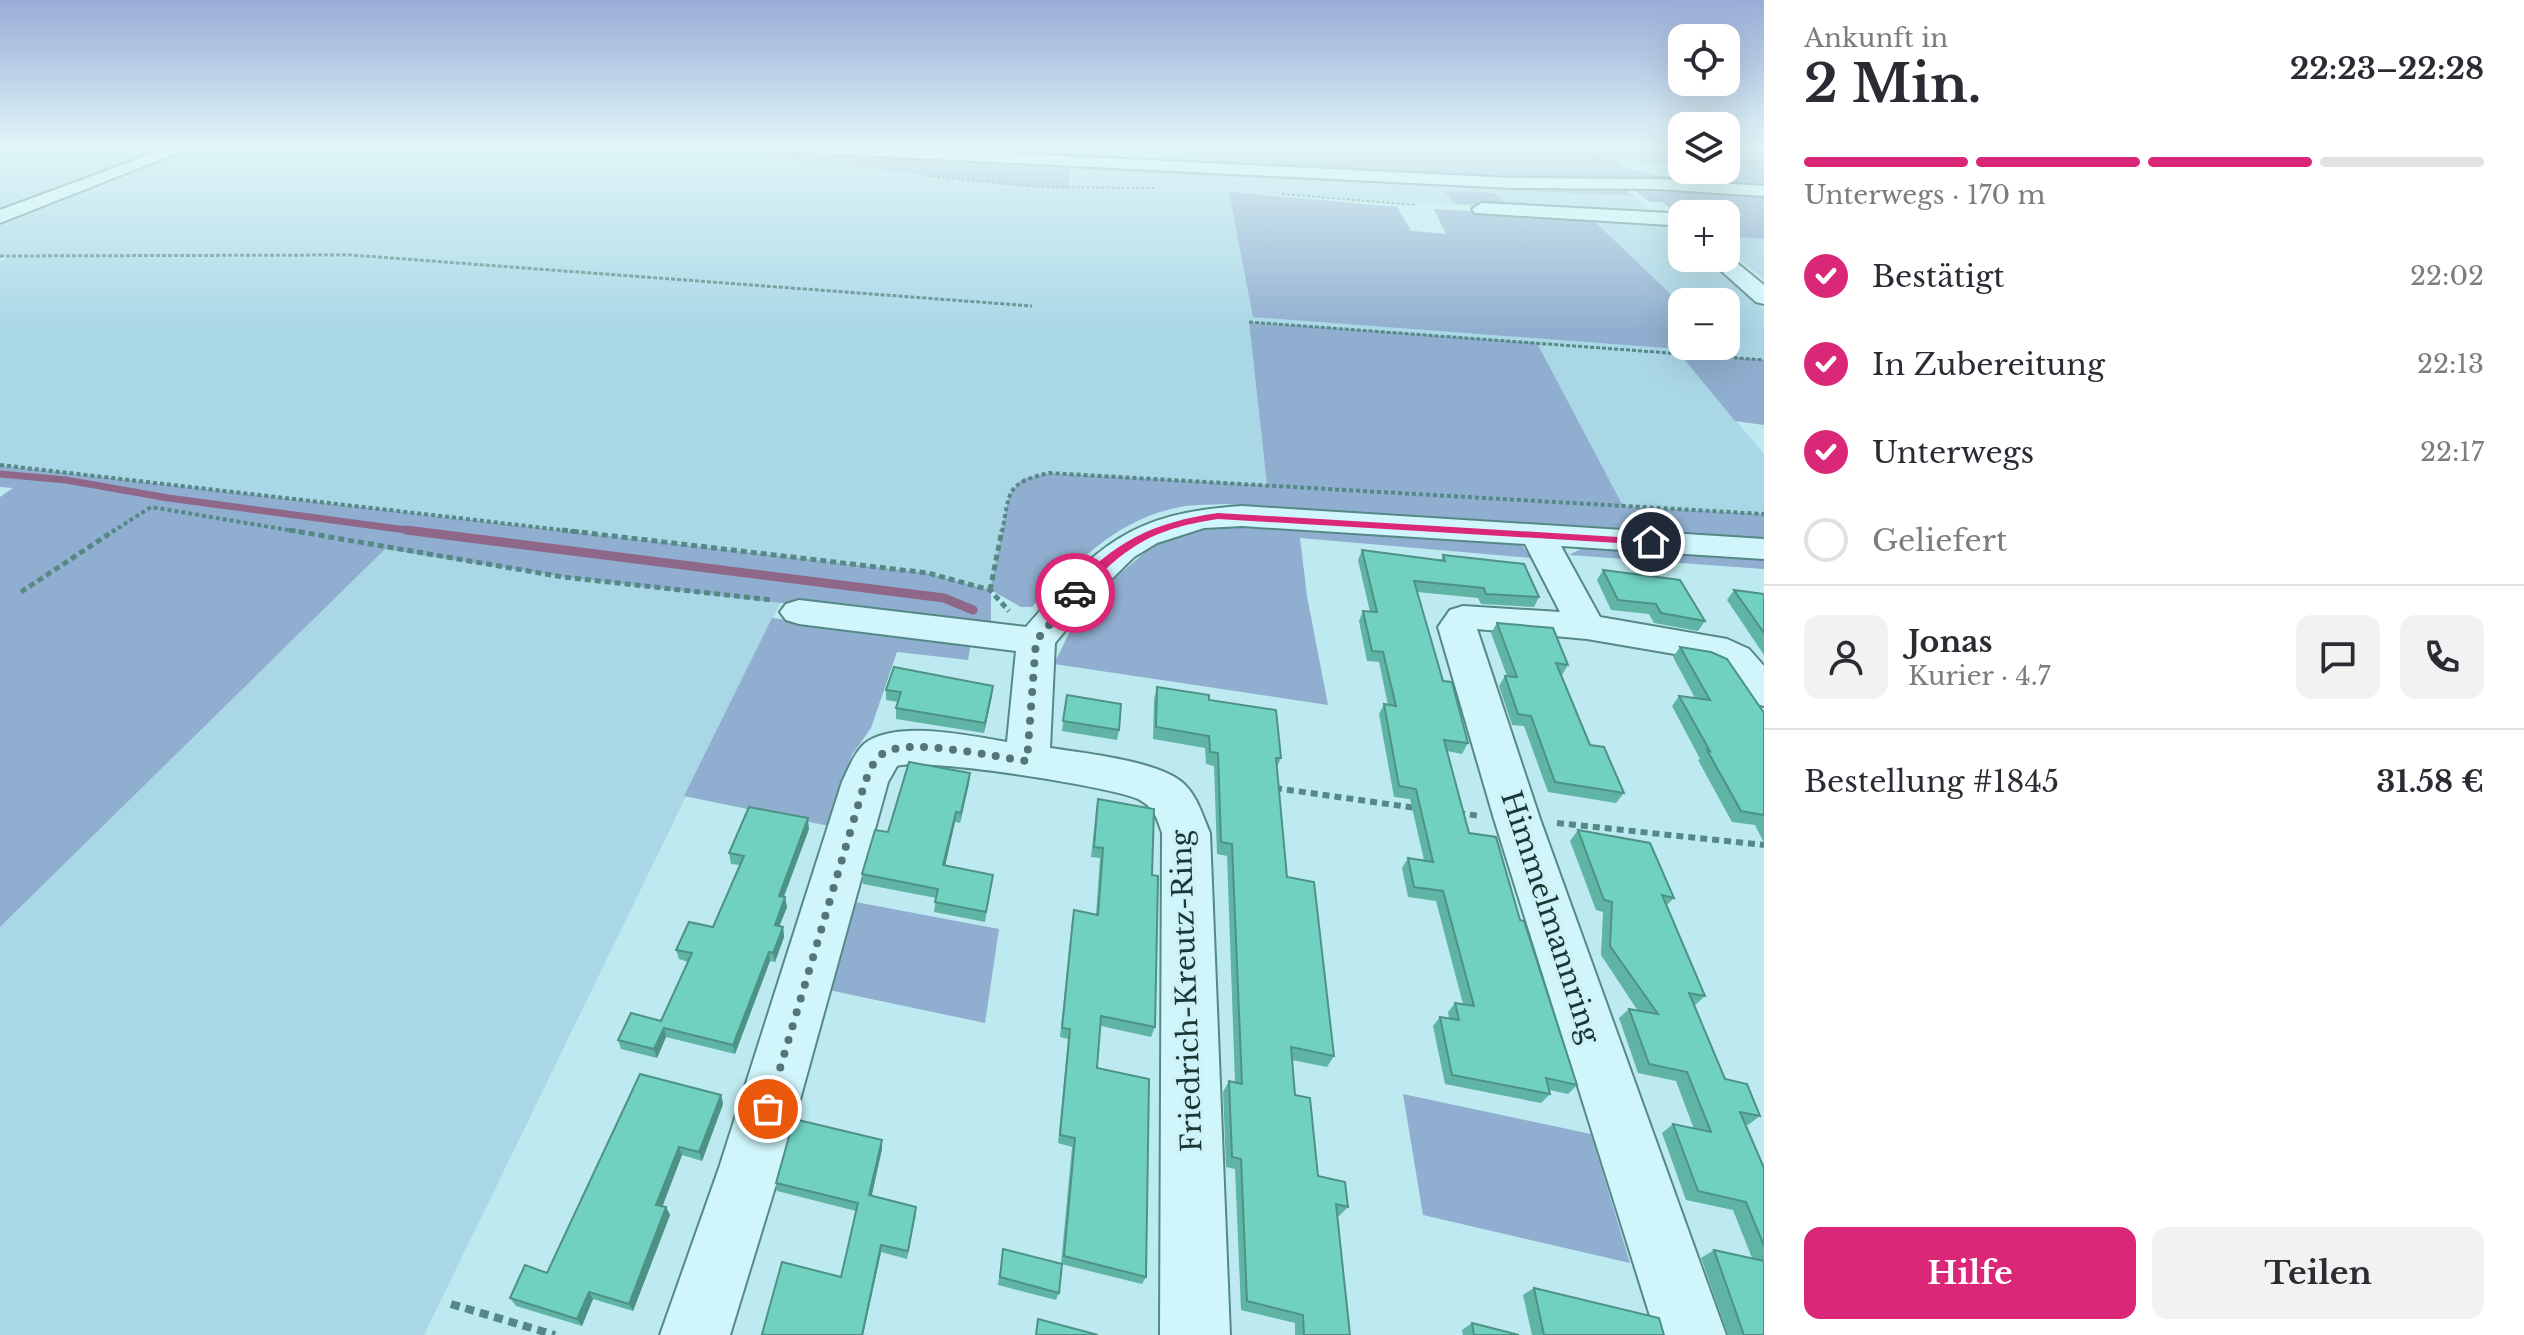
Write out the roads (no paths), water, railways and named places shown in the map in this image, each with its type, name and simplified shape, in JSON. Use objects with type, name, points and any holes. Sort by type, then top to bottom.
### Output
[{"type":"street","points":[[0,217],[23,208]]},
{"type":"street","points":[[1477,208],[1668,223]]},
{"type":"street","points":[[1735,272],[1764,297]]},
{"type":"street","points":[[1027,761],[1036,641],[1109,557],[1143,535],[1180,521],[1242,516],[1764,549]]},
{"type":"street","points":[[1537,534],[1587,627]]},
{"type":"street","points":[[799,612],[1036,641]]},
{"type":"street","name":"Himmelmannring","points":[[1691,1335],[1517,819],[1457,627],[1463,618],[1480,617],[1587,627],[1713,648],[1735,658],[1764,692]]},
{"type":"street","name":"Friedrich-Kreutz-Ring","points":[[695,1335],[750,1168],[865,782],[877,758],[886,751],[911,747],[1027,761],[1138,782],[1166,793],[1178,813],[1186,833],[1195,1335]]},
{"type":"waterway","points":[[0,474],[66,480],[168,498],[408,530]]},
{"type":"waterway","points":[[408,530],[944,598],[973,610]]},
{"type":"waterway","points":[[408,530],[421,532]]}]
